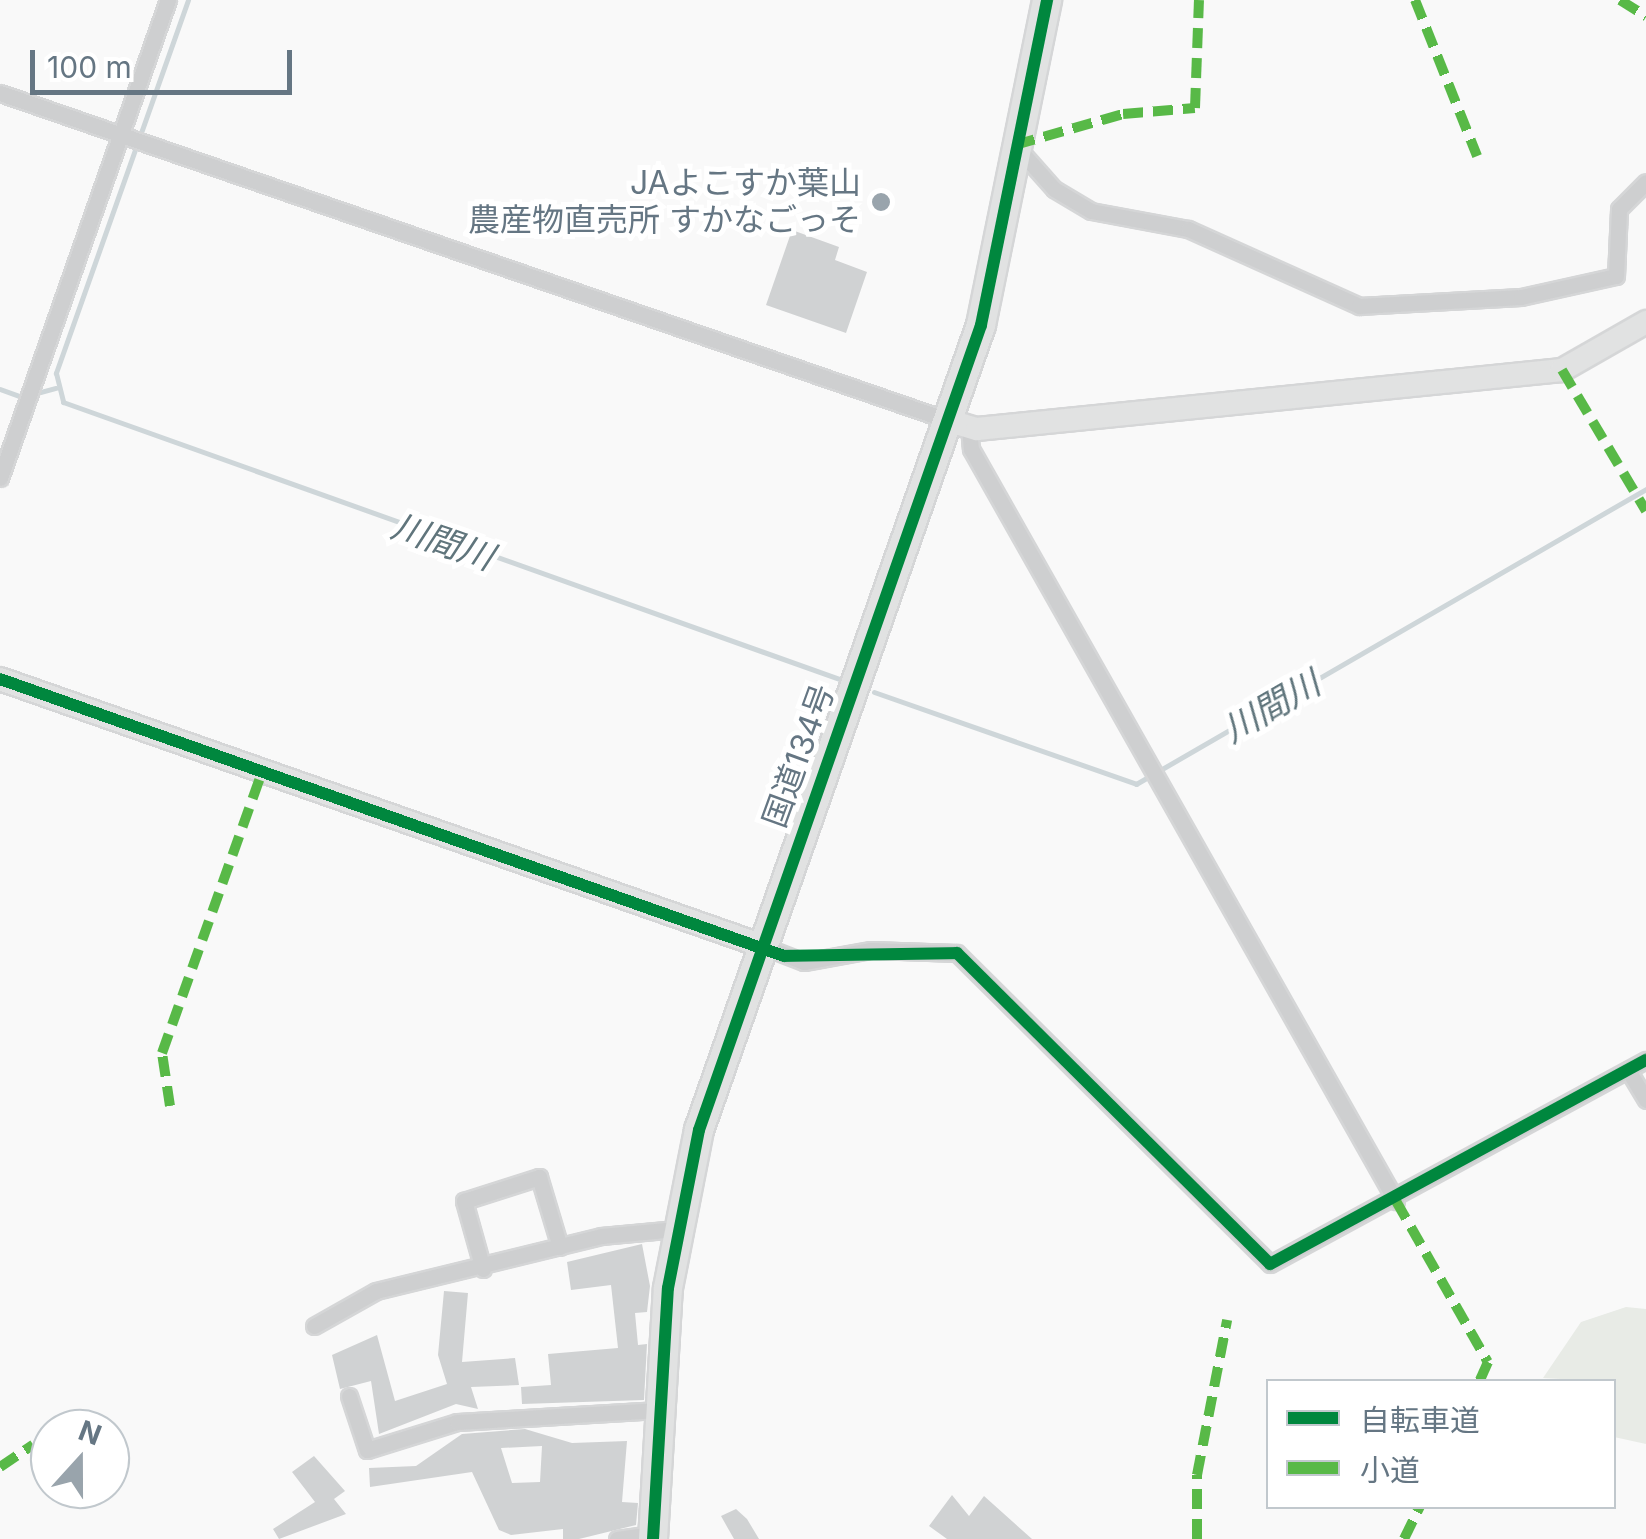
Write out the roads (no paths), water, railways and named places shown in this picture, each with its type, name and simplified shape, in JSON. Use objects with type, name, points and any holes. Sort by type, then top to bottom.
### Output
[{"type":"highway","name":"国道134号","points":[[653,1536],[677,1229],[760,944],[960,424],[1047,0]]},
{"type":"street","points":[[0,478],[126,135],[168,0]]},
{"type":"street","points":[[0,93],[960,424],[1562,370],[1646,322]]},
{"type":"street","points":[[1015,145],[1054,189],[1091,212],[1188,228],[1359,306],[1522,296],[1616,276],[1618,209],[1646,182]]},
{"type":"street","points":[[960,424],[970,449],[1148,766],[1396,1200]]},
{"type":"street","points":[[0,679],[804,962],[870,950],[957,954],[1270,1264],[1396,1200],[1646,1060]]},
{"type":"street","points":[[1628,1070],[1646,1100]]},
{"type":"street","points":[[483,1269],[464,1200],[540,1177],[560,1247]]},
{"type":"street","points":[[314,1326],[376,1292],[483,1269],[560,1247],[677,1229]]},
{"type":"street","points":[[350,1396],[367,1450],[455,1422],[660,1410]]},
{"type":"street","points":[[617,1539],[653,1536]]},
{"type":"waterway","points":[[188,0],[56,373],[63,402],[839,679]]},
{"type":"waterway","name":"川間川","points":[[0,389],[22,397],[56,388]]},
{"type":"waterway","name":"川間川","points":[[874,692],[1136,784],[1646,489]]},
{"type":"place","name":"JAよこすか葉山 農産物直売所 すかなごっそ","points":[[881,202]]}]
